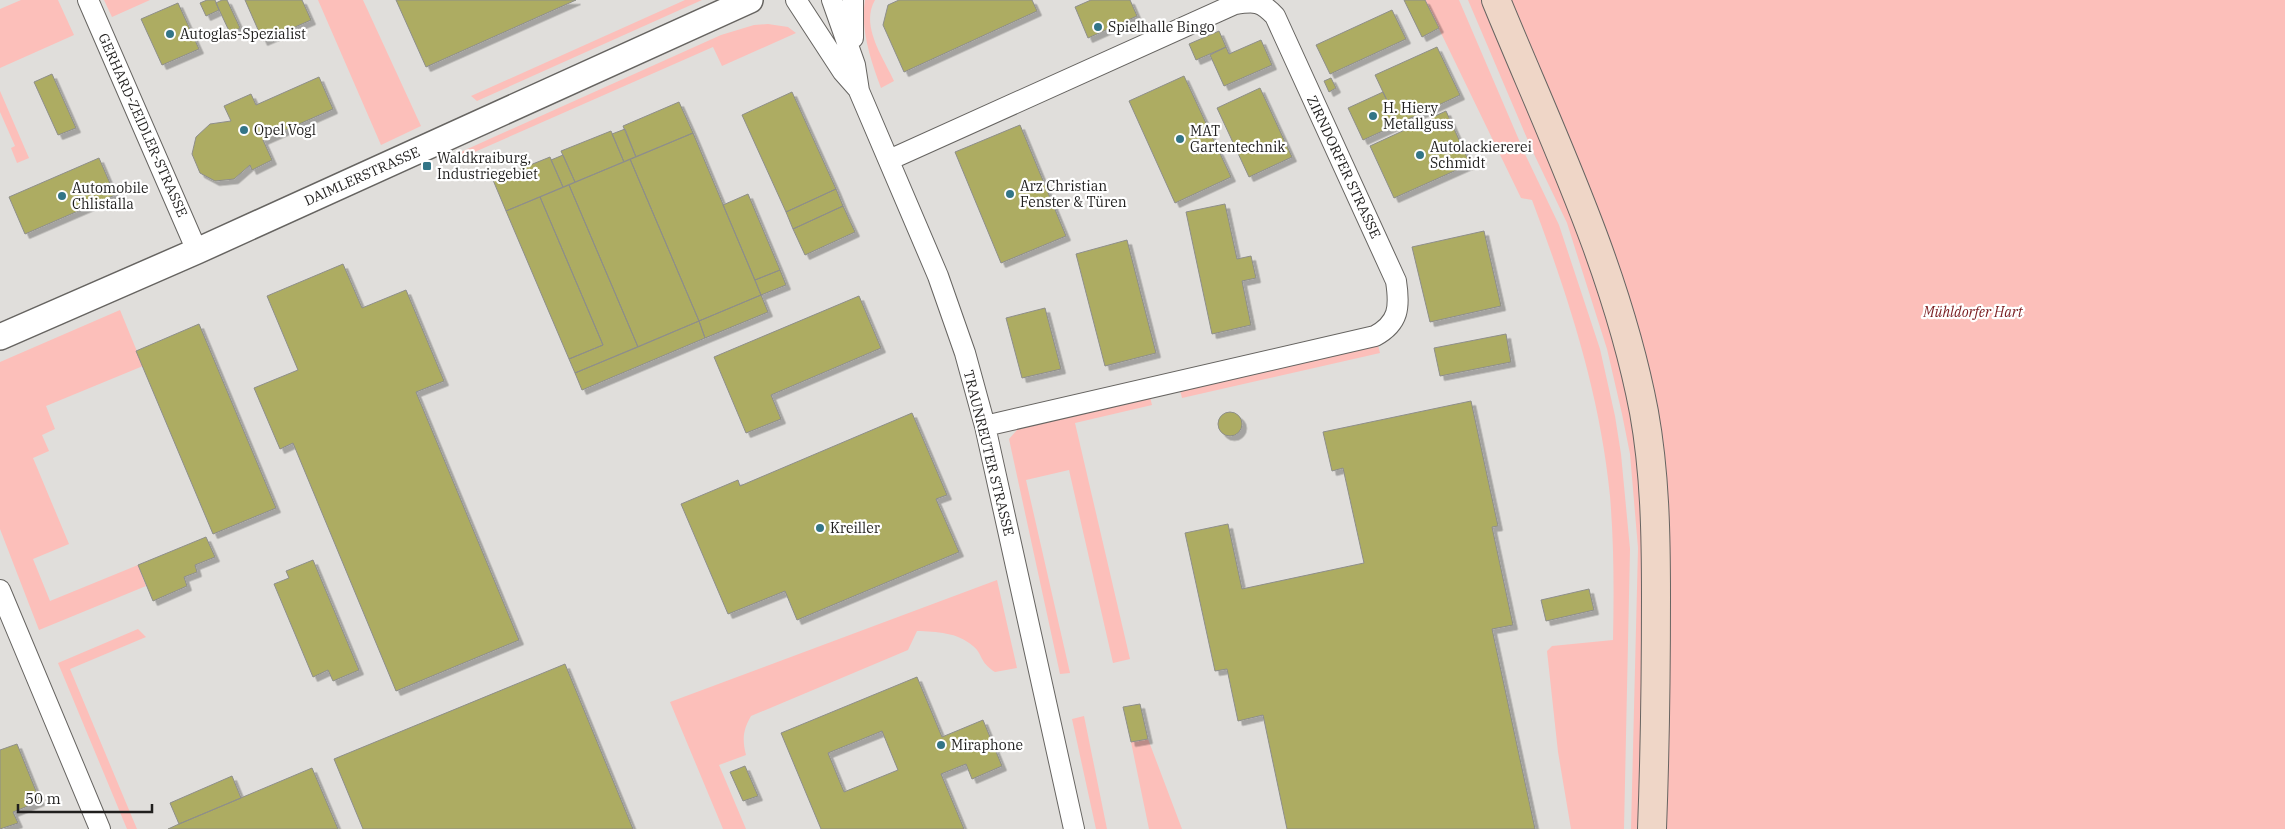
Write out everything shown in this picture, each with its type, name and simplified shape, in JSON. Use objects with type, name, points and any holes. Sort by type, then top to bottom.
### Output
[{"type":"main road","points":[[1496,0],[1604,265],[1623,323],[1644,415],[1651,466],[1656,549],[1657,689],[1652,829]]},
{"type":"street","name":"GERHARD-ZEIDLER-STRASSE","points":[[88,0],[197,251]]},
{"type":"street","name":"DAIMLERSTRASSE","points":[[0,337],[197,251],[750,0]]},
{"type":"street","name":"TRAUNREUTER STRASSE","points":[[796,0],[844,72],[859,91],[938,276],[965,353],[985,426],[1074,829]]},
{"type":"street","name":"TRAUNREUTER STRASSE","points":[[832,0],[855,65]]},
{"type":"street","name":"TRAUNREUTER STRASSE","points":[[853,0],[852,25],[859,91]]},
{"type":"street","name":"ZIRNDORFER STRASSE","points":[[890,160],[1235,4],[1251,1],[1264,5],[1275,16],[1396,281],[1398,310],[1386,330],[1375,336],[985,426]]},
{"type":"street","points":[[0,590],[100,829]]},
{"type":"green space","points":[[21,0],[58,0],[74,35],[0,68],[0,9]]},
{"type":"green space","points":[[104,0],[150,0],[112,17]]},
{"type":"green space","points":[[318,0],[363,0],[421,126],[381,145]]},
{"type":"green space","points":[[685,0],[702,0],[477,101],[471,96]]},
{"type":"green space","points":[[865,0],[875,0],[870,20],[872,31],[879,52],[894,81],[881,88],[870,56],[865,33]]},
{"type":"green space","points":[[1425,0],[1459,0],[1525,154],[1559,225],[1600,349],[1615,416],[1621,454],[1630,549],[1624,829],[1571,829],[1558,752],[1547,651],[1552,646],[1613,640],[1610,496],[1599,420],[1590,382],[1570,309],[1532,200],[1521,198]]},
{"type":"green space","points":[[1468,0],[1485,0],[1594,269],[1627,383],[1644,512],[1641,829],[1631,829],[1638,548],[1630,454],[1622,414],[1607,349],[1567,223],[1532,150]]},
{"type":"green space","name":"Mühldorfer Hart","points":[[1507,0],[2285,0],[2285,829],[1664,829],[1661,464]]},
{"type":"green space","points":[[768,24],[788,27],[796,33],[722,66],[713,47],[445,165],[443,160],[721,35],[754,25]]},
{"type":"green space","points":[[0,91],[29,158],[17,163],[11,148],[15,146],[0,112]]},
{"type":"green space","points":[[120,310],[143,366],[46,406],[55,429],[42,435],[49,451],[33,458],[69,544],[33,559],[50,601],[138,565],[146,586],[39,630],[0,529],[0,362]]},
{"type":"green space","points":[[1378,345],[1380,353],[1182,398],[1180,390]]},
{"type":"green space","points":[[1150,397],[1152,405],[1075,423],[1130,659],[1113,663],[1069,470],[1026,480],[1070,673],[1060,674],[1009,439],[1017,430],[1029,424]]},
{"type":"green space","points":[[997,580],[1017,668],[995,672],[986,665],[976,649],[967,641],[954,635],[917,631],[908,650],[751,716],[744,735],[746,755],[719,765],[746,829],[723,829],[670,702]]},
{"type":"green space","points":[[138,629],[146,637],[70,669],[137,829],[127,829],[58,663]]},
{"type":"green space","points":[[1084,716],[1107,829],[1096,829],[1072,719]]},
{"type":"green space","points":[[1148,739],[1182,829],[1149,829],[1131,742]]},
{"type":"building","points":[[207,0],[215,0],[219,10],[206,16],[200,3]]},
{"type":"building","points":[[227,0],[240,28],[230,33],[216,3]]},
{"type":"building","points":[[245,0],[302,0],[311,20],[263,41]]},
{"type":"building","points":[[396,0],[576,0],[426,67]]},
{"type":"building","points":[[899,0],[1032,0],[1037,11],[904,72],[883,25],[888,5]]},
{"type":"building","name":"Spielhalle Bingo","points":[[1091,0],[1130,0],[1137,16],[1088,38],[1075,7]]},
{"type":"building","points":[[1404,0],[1425,0],[1439,28],[1422,37]]},
{"type":"building","name":"Autoglas-Spezialist","points":[[178,3],[199,49],[162,65],[141,19]]},
{"type":"building","points":[[1392,10],[1406,39],[1330,74],[1316,45]]},
{"type":"building","points":[[1219,31],[1226,47],[1196,60],[1189,44]]},
{"type":"building","points":[[1261,40],[1272,65],[1224,86],[1210,55],[1226,47],[1229,54]]},
{"type":"building","points":[[1437,47],[1460,95],[1398,124],[1375,75]]},
{"type":"building","points":[[52,74],[76,128],[58,135],[34,82]]},
{"type":"building","name":"MAT Gartentechnik","points":[[1184,76],[1231,177],[1175,203],[1129,101]]},
{"type":"building","name":"Opel Vogl","points":[[319,77],[333,109],[263,140],[272,160],[252,170],[250,165],[234,179],[215,181],[200,173],[192,154],[196,137],[210,124],[231,121],[224,106],[251,94],[256,105]]},
{"type":"building","points":[[1331,78],[1336,88],[1329,92],[1324,81]]},
{"type":"building","points":[[1260,88],[1292,157],[1249,177],[1217,108]]},
{"type":"building","points":[[792,92],[836,189],[786,212],[742,115]]},
{"type":"building","name":"H. Hiery Metallguss","points":[[1383,92],[1398,124],[1363,140],[1348,108]]},
{"type":"building","points":[[679,102],[693,133],[636,157],[623,126]]},
{"type":"building","name":"Autolackiererei Schmidt","points":[[1446,111],[1470,164],[1394,198],[1370,146]]},
{"type":"building","name":"Arz Christian Fenster & Türen","points":[[1020,125],[1066,236],[1001,263],[955,152]]},
{"type":"building","points":[[625,129],[636,157],[624,162],[612,134]]},
{"type":"building","points":[[611,131],[624,162],[575,182],[561,151]]},
{"type":"building","points":[[693,133],[761,295],[699,321],[630,159]]},
{"type":"building","points":[[563,155],[575,182],[563,187],[551,160]]},
{"type":"building","points":[[550,157],[563,187],[506,211],[493,180]]},
{"type":"building","name":"Automobile Chlistalla","points":[[99,158],[115,195],[25,234],[9,197]]},
{"type":"building","points":[[630,159],[699,321],[638,347],[569,185]]},
{"type":"building","points":[[569,185],[638,347],[575,373],[569,359],[603,345],[540,197]]},
{"type":"building","points":[[836,189],[843,206],[793,229],[786,212]]},
{"type":"building","points":[[748,194],[780,270],[755,280],[723,205]]},
{"type":"building","points":[[540,197],[603,345],[569,359],[506,211]]},
{"type":"building","points":[[1225,204],[1237,259],[1251,256],[1256,278],[1242,281],[1251,325],[1212,334],[1186,212]]},
{"type":"building","points":[[843,206],[855,232],[805,255],[793,229]]},
{"type":"building","points":[[1484,231],[1501,306],[1430,322],[1412,247]]},
{"type":"building","points":[[1127,240],[1156,353],[1105,366],[1076,254]]},
{"type":"building","points":[[343,264],[362,308],[406,290],[444,381],[416,392],[519,640],[396,691],[293,443],[280,449],[254,388],[298,370],[267,296]]},
{"type":"building","points":[[780,270],[786,285],[761,295],[755,280]]},
{"type":"building","points":[[761,295],[768,312],[705,338],[699,321]]},
{"type":"building","points":[[859,296],[881,348],[771,395],[781,419],[746,433],[714,357]]},
{"type":"building","points":[[1045,308],[1061,369],[1022,378],[1006,318]]},
{"type":"building","points":[[699,321],[705,338],[582,390],[575,373]]},
{"type":"building","points":[[199,324],[276,508],[213,534],[136,351]]},
{"type":"building","points":[[1506,334],[1511,362],[1440,376],[1434,348]]},
{"type":"building","points":[[1471,401],[1498,526],[1492,527],[1513,625],[1492,629],[1535,829],[1287,829],[1263,715],[1238,721],[1227,669],[1215,671],[1185,533],[1228,524],[1242,589],[1364,563],[1343,468],[1332,471],[1323,432]]},
{"type":"building","points":[[1230,412],[1239,415],[1242,424],[1239,433],[1230,436],[1221,433],[1218,424],[1221,415]]},
{"type":"building","name":"Kreiller","points":[[912,413],[947,495],[936,499],[959,552],[797,620],[785,591],[728,614],[681,504],[738,480],[740,486]]},
{"type":"building","points":[[206,537],[215,557],[195,565],[197,572],[184,577],[187,586],[153,601],[138,565]]},
{"type":"building","points":[[313,560],[359,670],[333,681],[328,670],[313,677],[274,584],[289,578],[286,571]]},
{"type":"building","points":[[1589,589],[1594,610],[1546,621],[1541,600]]},
{"type":"building","points":[[565,664],[633,829],[363,829],[334,759]]},
{"type":"building","name":"Miraphone","points":[[917,677],[942,737],[983,720],[1002,766],[972,779],[966,764],[941,774],[964,829],[821,829],[781,733]],"holes":[[[882,731],[898,770],[844,792],[828,753]]]},
{"type":"building","points":[[1140,704],[1148,739],[1131,742],[1123,707]]},
{"type":"building","points":[[17,744],[40,801],[13,812],[18,823],[0,829],[0,750]]},
{"type":"building","points":[[745,766],[758,796],[743,801],[730,772]]},
{"type":"building","points":[[312,768],[338,829],[168,829],[179,824]]},
{"type":"building","points":[[232,776],[241,798],[179,824],[170,803]]},
{"type":"place","name":"Spielhalle Bingo","points":[[1098,27]]},
{"type":"place","name":"Autoglas-Spezialist","points":[[170,34]]},
{"type":"place","name":"H. Hiery Metallguss","points":[[1373,116]]},
{"type":"place","name":"Opel Vogl","points":[[244,130]]},
{"type":"place","name":"MAT Gartentechnik","points":[[1180,139]]},
{"type":"place","name":"Autolackiererei Schmidt","points":[[1420,155]]},
{"type":"place","name":"Waldkraiburg, Industriegebiet","points":[[427,166]]},
{"type":"place","name":"Arz Christian Fenster & Türen","points":[[1010,194]]},
{"type":"place","name":"Automobile Chlistalla","points":[[62,196]]},
{"type":"place","name":"Kreiller","points":[[820,528]]},
{"type":"place","name":"Miraphone","points":[[941,745]]}]
